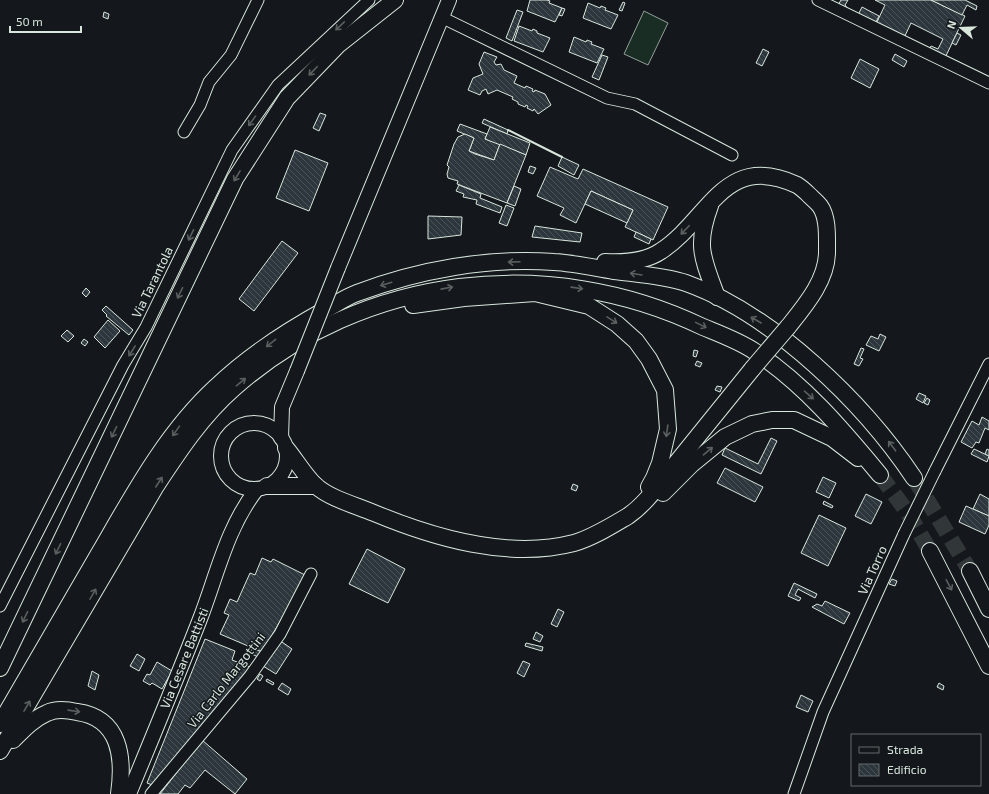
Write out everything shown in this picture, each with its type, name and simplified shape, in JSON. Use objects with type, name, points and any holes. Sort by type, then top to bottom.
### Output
[{"type":"highway","points":[[0,668],[235,179],[287,98],[338,45],[395,0]]},
{"type":"highway","points":[[572,264],[644,260],[661,252],[683,233],[724,189],[738,180],[761,175],[783,179],[801,187],[820,206],[827,230],[827,254],[822,275],[807,303],[653,492],[634,510]]},
{"type":"highway","points":[[712,201],[704,222],[700,242],[705,265],[717,297]]},
{"type":"highway","points":[[0,724],[149,470],[185,420],[217,386],[285,332],[355,294],[418,274],[467,266],[512,262],[552,262],[684,282],[717,297],[775,331],[814,365],[892,445],[914,478]]},
{"type":"highway","points":[[0,751],[156,486],[184,443],[233,389],[262,365],[301,340],[356,313],[407,296],[455,286],[518,282],[594,290],[649,304],[691,320],[753,350],[812,396],[848,435],[880,475],[832,438],[794,420],[772,420],[752,424],[725,437],[692,464],[665,491],[596,534],[574,543],[544,547],[504,548],[477,545],[413,527],[334,497],[316,486],[284,443]]},
{"type":"highway","points":[[356,313],[464,298],[535,293],[589,306],[617,324],[636,341],[649,359],[665,390],[668,429],[660,463],[654,478],[634,510]]},
{"type":"highway","points":[[262,488],[316,486]]},
{"type":"highway","points":[[930,551],[989,666]]},
{"type":"highway","points":[[970,571],[989,609]]},
{"type":"highway","points":[[0,760],[11,742],[28,725],[48,713],[67,710],[84,713],[99,720],[112,732],[120,749],[122,772],[119,794]]},
{"type":"main road","points":[[284,443],[272,429],[259,424],[248,424],[238,428],[230,435],[224,444],[221,454],[222,465],[227,475],[234,483],[245,488],[262,488],[277,480],[284,471],[287,460],[284,443],[282,408],[448,0]]},
{"type":"main road","points":[[259,424],[282,408]]},
{"type":"main road","name":"Via Cesare Battisti","points":[[234,483],[237,501],[236,521]]},
{"type":"main road","name":"Via Cesare Battisti","points":[[129,794],[200,619],[236,521],[246,503],[262,488]]},
{"type":"street","points":[[184,132],[200,105],[209,82],[231,55],[258,0]]},
{"type":"street","name":"Via Tarantola","points":[[0,606],[123,365],[146,327],[232,150],[278,85],[369,0]]},
{"type":"street","points":[[818,0],[989,83]]},
{"type":"street","points":[[441,17],[607,98],[634,104],[732,155]]},
{"type":"street","name":"Via Torro","points":[[794,794],[823,712],[904,534],[989,364]]},
{"type":"street","name":"Via Carlo Margottini","points":[[151,794],[250,676],[280,634],[311,574]]},
{"type":"green space","points":[[644,11],[668,23],[648,65],[624,54]]},
{"type":"building","points":[[530,0],[547,0],[550,1],[549,3],[562,8],[555,22],[527,11]]},
{"type":"building","points":[[841,0],[848,0],[845,5],[848,9],[837,7]]},
{"type":"building","points":[[875,0],[931,0],[965,16],[944,60],[928,52],[931,46],[938,49],[943,39],[911,23],[903,40],[875,26],[885,5]]},
{"type":"building","points":[[931,0],[965,0],[977,6],[976,10],[967,5],[962,15]]},
{"type":"building","points":[[623,2],[625,3],[622,11],[619,10]]},
{"type":"building","points":[[588,3],[600,8],[601,6],[606,8],[605,10],[618,15],[611,29],[583,18]]},
{"type":"building","points":[[862,7],[879,16],[874,26],[857,17]]},
{"type":"building","points":[[562,8],[565,9],[562,16],[559,15]]},
{"type":"building","points":[[517,10],[523,12],[512,41],[506,38]]},
{"type":"building","points":[[104,12],[109,14],[108,19],[103,17]]},
{"type":"building","points":[[519,26],[532,31],[533,29],[537,31],[537,33],[550,38],[543,52],[514,41]]},
{"type":"building","points":[[957,33],[961,35],[956,45],[952,43]]},
{"type":"building","points":[[574,37],[586,42],[587,40],[592,42],[591,44],[604,49],[597,63],[569,52]]},
{"type":"building","points":[[763,49],[769,52],[762,66],[756,63]]},
{"type":"building","points":[[484,52],[497,57],[494,62],[496,65],[501,64],[504,70],[517,76],[514,83],[525,88],[526,86],[533,89],[532,91],[534,92],[535,90],[545,94],[551,105],[538,114],[534,109],[533,111],[527,108],[528,106],[526,105],[525,107],[518,104],[518,102],[512,99],[513,97],[497,90],[488,94],[486,89],[482,91],[480,95],[468,90],[473,78],[483,74],[479,64]]},
{"type":"building","points":[[895,54],[907,61],[904,67],[892,60]]},
{"type":"building","points":[[602,55],[608,57],[599,80],[592,77]]},
{"type":"building","points":[[860,59],[879,69],[870,88],[851,78]]},
{"type":"building","points":[[320,113],[326,115],[319,131],[313,128]]},
{"type":"building","points":[[484,119],[508,130],[507,134],[482,123]]},
{"type":"building","points":[[460,124],[487,134],[485,139],[500,144],[494,160],[469,151],[474,138],[457,131]]},
{"type":"building","points":[[490,127],[530,143],[526,155],[485,139]]},
{"type":"building","points":[[465,134],[474,138],[469,151],[475,154],[494,160],[500,144],[526,155],[507,203],[457,184],[458,181],[448,178],[447,174],[449,167],[447,165],[454,144],[458,137]]},
{"type":"building","points":[[295,150],[328,163],[309,211],[276,198]]},
{"type":"building","points":[[562,157],[579,165],[574,175],[558,166]]},
{"type":"building","points":[[530,166],[536,168],[533,174],[528,172]]},
{"type":"building","points":[[550,167],[578,179],[583,169],[668,207],[653,240],[625,227],[633,210],[591,191],[576,223],[560,215],[564,208],[537,196]]},
{"type":"building","points":[[459,185],[481,194],[480,198],[502,207],[500,213],[476,204],[477,200],[463,197],[464,194],[456,191]]},
{"type":"building","points":[[514,186],[521,189],[515,206],[507,203]]},
{"type":"building","points":[[591,191],[633,210],[627,223],[585,204]]},
{"type":"building","points":[[506,205],[514,208],[507,226],[499,223]]},
{"type":"building","points":[[428,216],[462,217],[461,235],[428,239]]},
{"type":"building","points":[[535,226],[582,233],[580,242],[532,237]]},
{"type":"building","points":[[636,232],[651,239],[649,244],[634,237]]},
{"type":"building","points":[[282,241],[298,253],[254,311],[239,299]]},
{"type":"building","points":[[86,288],[90,292],[86,297],[82,293]]},
{"type":"building","points":[[106,306],[133,330],[129,335],[106,316],[107,315],[102,310]]},
{"type":"building","points":[[108,320],[120,331],[105,348],[94,337]]},
{"type":"building","points":[[67,330],[74,336],[68,342],[61,336]]},
{"type":"building","points":[[880,334],[886,337],[879,351],[866,345],[871,336],[878,339]]},
{"type":"building","points":[[84,339],[88,342],[85,346],[81,343]]},
{"type":"building","points":[[861,348],[864,349],[860,358],[863,359],[859,366],[854,364]]},
{"type":"building","points":[[694,350],[698,351],[696,357],[693,356]]},
{"type":"building","points":[[697,361],[702,363],[700,367],[695,365]]},
{"type":"building","points":[[717,386],[722,387],[720,392],[715,390]]},
{"type":"building","points":[[919,393],[926,396],[923,403],[916,399]]},
{"type":"building","points":[[927,398],[930,400],[928,405],[924,403]]},
{"type":"building","points":[[982,417],[989,421],[989,430],[985,428],[979,443],[976,442],[972,448],[961,442],[972,421],[979,425]]},
{"type":"building","points":[[771,438],[777,441],[761,474],[722,455],[725,448],[758,464]]},
{"type":"building","points":[[974,449],[989,456],[987,462],[971,454]]},
{"type":"building","points":[[987,449],[989,450],[989,456],[985,454]]},
{"type":"building","points":[[725,468],[763,487],[755,502],[717,483]]},
{"type":"building","points":[[823,477],[836,483],[829,498],[816,492]]},
{"type":"building","points":[[573,484],[578,486],[576,491],[571,489]]},
{"type":"building","points":[[866,494],[882,502],[871,524],[855,516]]},
{"type":"building","points":[[980,494],[989,499],[989,516],[973,509]]},
{"type":"building","points":[[824,501],[833,506],[832,508],[823,504]]},
{"type":"building","points":[[966,506],[989,516],[989,525],[985,534],[959,522]]},
{"type":"building","points":[[819,515],[846,528],[828,566],[801,553]]},
{"type":"building","points":[[367,549],[405,569],[388,603],[349,584]]},
{"type":"building","points":[[262,558],[271,562],[273,559],[307,576],[262,652],[220,634],[229,615],[224,613],[230,599],[237,602],[250,573],[255,575]]},
{"type":"building","points":[[892,579],[897,581],[895,586],[889,584]]},
{"type":"building","points":[[794,583],[817,594],[815,598],[798,589],[795,595],[801,598],[799,601],[788,596]]},
{"type":"building","points":[[825,601],[850,613],[844,624],[812,607],[817,604],[822,606]]},
{"type":"building","points":[[558,609],[564,612],[557,627],[551,624]]},
{"type":"building","points":[[536,632],[543,636],[540,642],[533,639]]},
{"type":"building","points":[[205,639],[235,651],[232,660],[250,667],[155,786],[147,783]]},
{"type":"building","points":[[279,640],[292,649],[276,674],[263,666]]},
{"type":"building","points":[[526,643],[543,647],[542,651],[525,646]]},
{"type":"building","points":[[252,648],[262,652],[258,657],[250,653]]},
{"type":"building","points":[[137,654],[145,659],[139,671],[130,666]]},
{"type":"building","points":[[523,661],[530,664],[524,677],[517,673]]},
{"type":"building","points":[[157,662],[172,671],[162,689],[152,683],[150,685],[143,681],[147,674],[150,675]]},
{"type":"building","points":[[92,671],[99,675],[95,690],[88,686]]},
{"type":"building","points":[[260,674],[263,676],[260,681],[257,679]]},
{"type":"building","points":[[267,679],[274,683],[273,685],[266,681]]},
{"type":"building","points":[[282,683],[291,689],[288,695],[278,689]]},
{"type":"building","points":[[939,683],[944,686],[943,690],[937,687]]},
{"type":"building","points":[[801,695],[813,701],[808,712],[796,707]]},
{"type":"building","points":[[202,740],[247,779],[235,794],[205,770],[190,788],[185,785],[178,794],[160,794]]},
{"type":"tunnel","points":[[880,475],[908,513],[930,551]]},
{"type":"tunnel","points":[[914,478],[970,571]]},
{"type":"wall","points":[[508,130],[562,157]]}]
